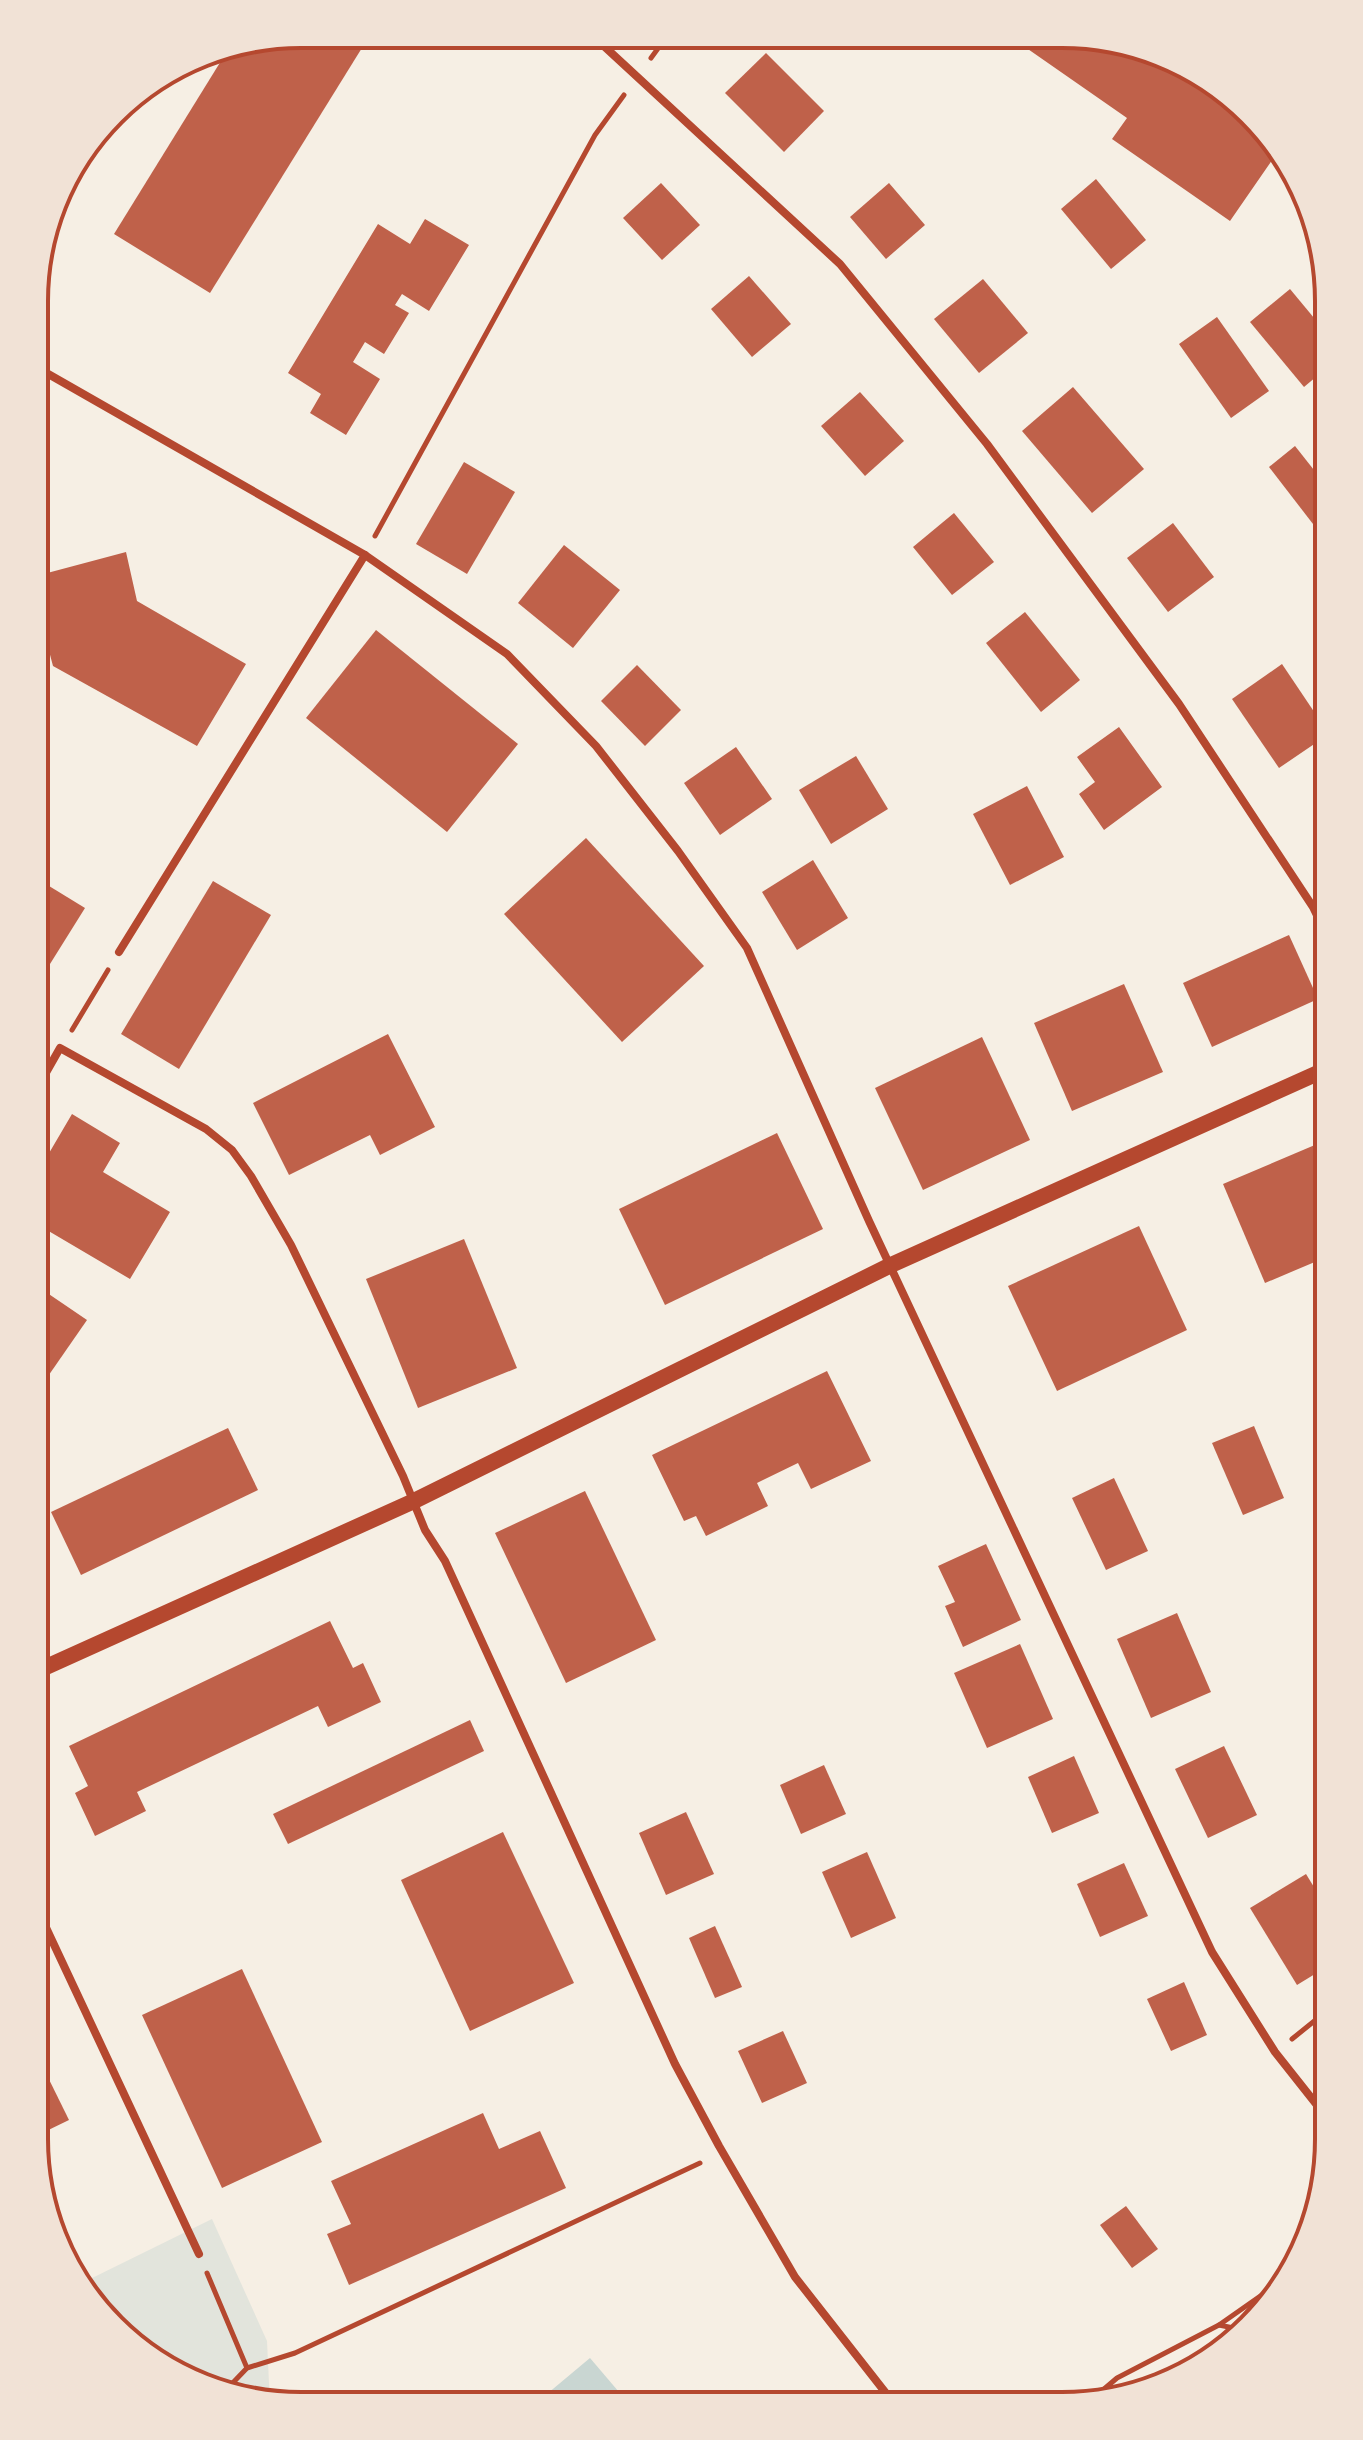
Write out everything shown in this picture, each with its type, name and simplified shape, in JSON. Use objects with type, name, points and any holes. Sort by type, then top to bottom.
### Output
[{"type":"main road","points":[[48,1666],[414,1501],[891,1265],[1315,1074]]},
{"type":"street","points":[[607,48],[840,264],[987,444],[1179,704],[1315,910]]},
{"type":"street","points":[[48,374],[365,555],[507,654],[596,746],[678,851],[747,948],[891,1265],[1212,1952],[1275,2052],[1314,2101]]},
{"type":"street","points":[[119,952],[365,555]]},
{"type":"street","points":[[48,1069],[60,1048],[206,1129],[232,1150],[251,1176],[291,1245],[425,1530],[445,1561],[682,2078],[795,2277],[885,2392]]},
{"type":"street","points":[[48,1932],[199,2254]]},
{"type":"path","points":[[365,555],[595,135],[638,75]]},
{"type":"path","points":[[60,1048],[119,952]]},
{"type":"path","points":[[1275,2052],[1314,2021]]},
{"type":"path","points":[[233,2382],[247,2368],[295,2353],[700,2163]]},
{"type":"path","points":[[199,2254],[247,2368]]},
{"type":"path","points":[[1106,2388],[1117,2378],[1219,2325],[1260,2296]]},
{"type":"path","points":[[1219,2325],[1231,2327]]},
{"type":"shaded area","points":[[212,2219],[267,2341],[269,2390],[220,2379],[189,2366],[161,2349],[134,2329],[111,2306],[91,2279]]},
{"type":"shaded area","points":[[590,2358],[619,2392],[549,2392]]},
{"type":"building","points":[[362,48],[210,293],[114,234],[221,61],[268,50]]},
{"type":"building","points":[[1026,48],[1111,53],[1143,61],[1174,74],[1229,111],[1252,134],[1272,161],[1230,221],[1112,139],[1127,118]]},
{"type":"building","points":[[766,53],[824,111],[784,152],[725,93]]},
{"type":"building","points":[[1096,179],[1146,240],[1111,269],[1061,209]]},
{"type":"building","points":[[661,183],[700,225],[662,260],[623,218]]},
{"type":"building","points":[[889,183],[925,225],[886,259],[850,217]]},
{"type":"building","points":[[425,219],[469,245],[429,311],[402,294],[395,305],[409,313],[384,354],[365,342],[353,362],[380,379],[346,435],[310,413],[321,394],[288,373],[378,224],[410,244]]},
{"type":"building","points":[[749,276],[791,324],[752,357],[711,309]]},
{"type":"building","points":[[983,279],[1028,333],[979,373],[934,319]]},
{"type":"building","points":[[1290,289],[1315,319],[1315,378],[1304,387],[1250,322]]},
{"type":"building","points":[[1217,317],[1269,391],[1231,418],[1179,344]]},
{"type":"building","points":[[1073,387],[1144,469],[1092,513],[1022,431]]},
{"type":"building","points":[[860,392],[904,441],[865,476],[821,426]]},
{"type":"building","points":[[1295,446],[1315,471],[1313,524],[1269,467]]},
{"type":"building","points":[[464,462],[515,492],[467,574],[416,544]]},
{"type":"building","points":[[954,513],[994,562],[952,595],[913,547]]},
{"type":"building","points":[[1173,523],[1214,577],[1168,612],[1127,558]]},
{"type":"building","points":[[564,545],[620,590],[573,648],[518,603]]},
{"type":"building","points":[[126,552],[137,601],[246,664],[197,746],[53,666],[48,647],[48,573]]},
{"type":"building","points":[[1025,612],[1080,680],[1041,712],[986,643]]},
{"type":"building","points":[[376,630],[518,744],[447,832],[306,718]]},
{"type":"building","points":[[1282,664],[1315,713],[1315,744],[1279,768],[1232,699]]},
{"type":"building","points":[[637,665],[681,710],[645,746],[601,701]]},
{"type":"building","points":[[1119,727],[1162,787],[1104,830],[1079,794],[1095,782],[1077,757]]},
{"type":"building","points":[[736,747],[772,799],[720,835],[684,783]]},
{"type":"building","points":[[856,756],[888,809],[831,844],[799,790]]},
{"type":"building","points":[[1027,786],[1064,857],[1010,885],[973,814]]},
{"type":"building","points":[[586,838],[704,966],[622,1042],[504,914]]},
{"type":"building","points":[[813,860],[848,918],[797,950],[762,892]]},
{"type":"building","points":[[213,881],[271,915],[179,1069],[121,1034]]},
{"type":"building","points":[[48,885],[85,908],[48,967]]},
{"type":"building","points":[[1289,935],[1315,992],[1315,1001],[1212,1047],[1183,983]]},
{"type":"building","points":[[1124,984],[1163,1072],[1072,1111],[1034,1023]]},
{"type":"building","points":[[388,1034],[435,1127],[380,1155],[370,1135],[289,1175],[253,1103]]},
{"type":"building","points":[[982,1037],[1030,1140],[923,1190],[875,1088]]},
{"type":"building","points":[[72,1114],[120,1143],[103,1172],[170,1212],[130,1279],[48,1231],[48,1155]]},
{"type":"building","points":[[777,1133],[823,1229],[665,1305],[619,1209]]},
{"type":"building","points":[[1315,1145],[1314,1262],[1265,1283],[1223,1184]]},
{"type":"building","points":[[1139,1226],[1187,1330],[1057,1391],[1008,1286]]},
{"type":"building","points":[[464,1239],[517,1368],[418,1408],[366,1279]]},
{"type":"building","points":[[48,1293],[87,1320],[48,1376]]},
{"type":"building","points":[[827,1371],[871,1461],[811,1489],[798,1463],[757,1483],[768,1506],[706,1536],[696,1516],[684,1521],[652,1455]]},
{"type":"building","points":[[1254,1426],[1284,1498],[1243,1515],[1212,1443]]},
{"type":"building","points":[[228,1428],[258,1490],[81,1575],[51,1512]]},
{"type":"building","points":[[1114,1478],[1148,1551],[1106,1570],[1072,1498]]},
{"type":"building","points":[[585,1491],[656,1640],[566,1683],[495,1533]]},
{"type":"building","points":[[986,1544],[1021,1620],[963,1647],[945,1606],[955,1602],[938,1566]]},
{"type":"building","points":[[1177,1613],[1211,1692],[1151,1718],[1117,1639]]},
{"type":"building","points":[[330,1621],[353,1668],[363,1663],[381,1702],[328,1727],[318,1706],[137,1792],[146,1811],[95,1836],[75,1793],[88,1786],[69,1746]]},
{"type":"building","points":[[1020,1644],[1053,1719],[987,1748],[954,1673]]},
{"type":"building","points":[[470,1720],[484,1751],[288,1844],[273,1814]]},
{"type":"building","points":[[1224,1746],[1257,1815],[1208,1838],[1175,1769]]},
{"type":"building","points":[[1074,1756],[1099,1813],[1052,1833],[1028,1777]]},
{"type":"building","points":[[824,1765],[846,1814],[801,1834],[780,1785]]},
{"type":"building","points":[[686,1812],[714,1874],[666,1895],[639,1833]]},
{"type":"building","points":[[503,1832],[574,1983],[470,2031],[401,1880]]},
{"type":"building","points":[[867,1852],[896,1918],[851,1938],[822,1872]]},
{"type":"building","points":[[1124,1863],[1148,1916],[1100,1937],[1077,1884]]},
{"type":"building","points":[[1306,1874],[1314,1887],[1314,1975],[1297,1985],[1250,1908]]},
{"type":"building","points":[[715,1926],[742,1987],[715,1998],[689,1938]]},
{"type":"building","points":[[242,1969],[322,2142],[222,2188],[142,2015]]},
{"type":"building","points":[[1184,1982],[1207,2035],[1171,2051],[1147,1999]]},
{"type":"building","points":[[783,2031],[807,2083],[762,2103],[738,2051]]},
{"type":"building","points":[[48,2077],[69,2120],[48,2130]]},
{"type":"building","points":[[483,2113],[499,2149],[540,2131],[566,2188],[349,2285],[327,2234],[351,2224],[331,2181]]},
{"type":"building","points":[[1126,2206],[1158,2249],[1132,2268],[1100,2225]]}]
